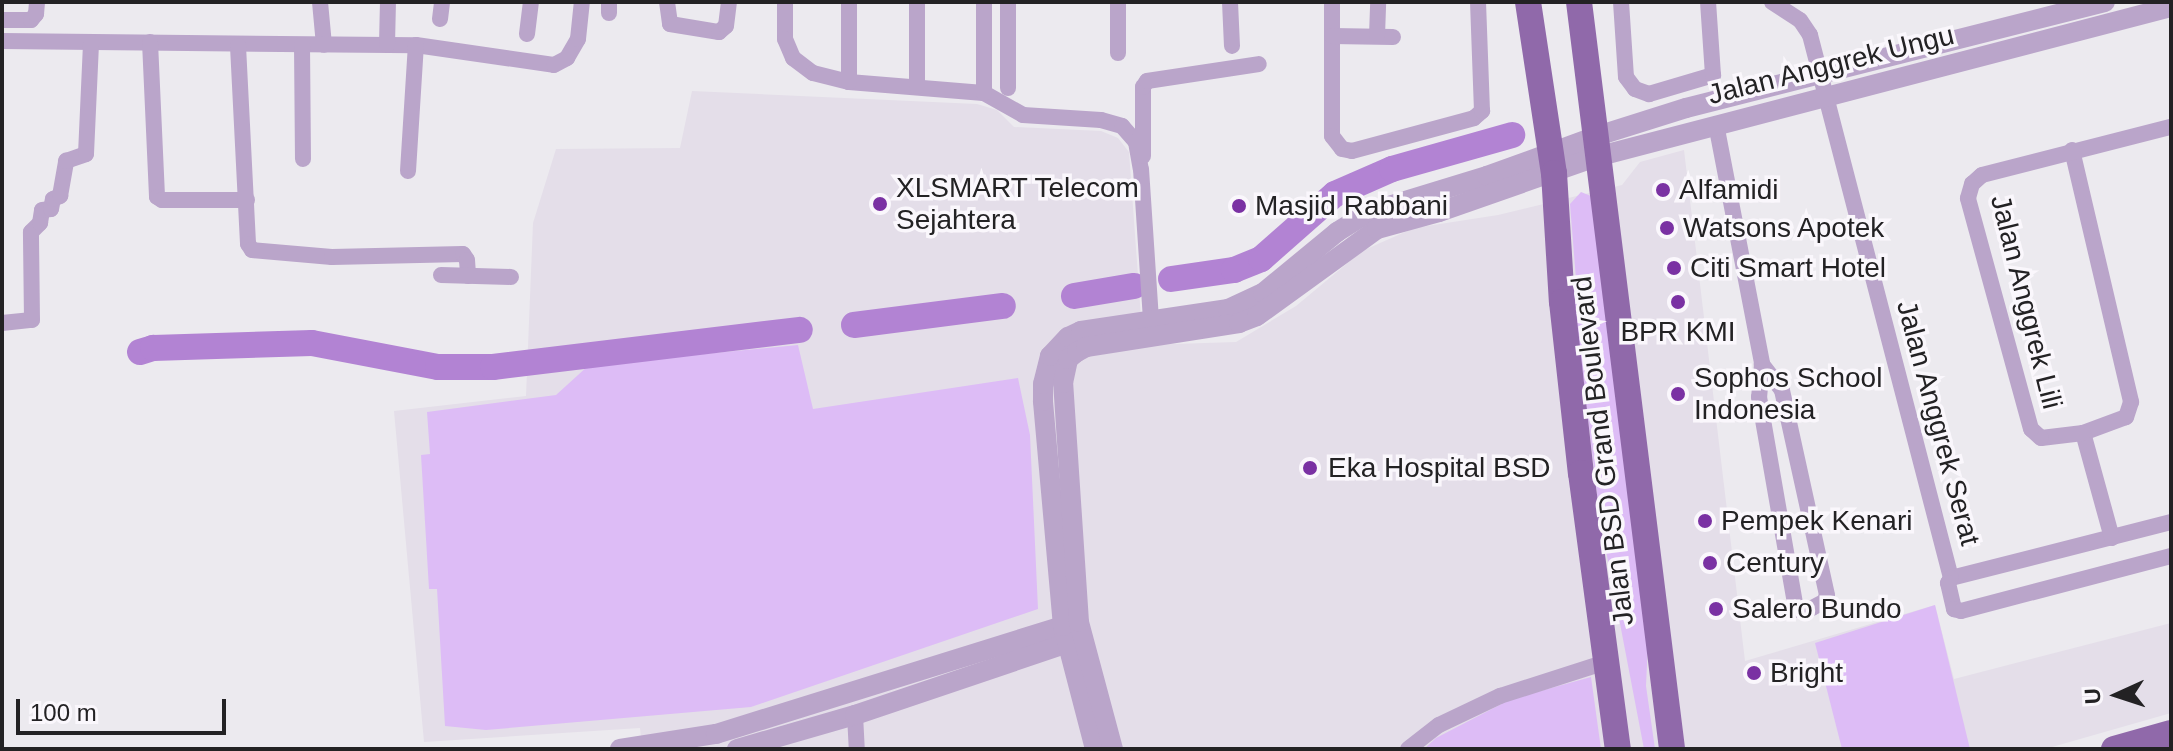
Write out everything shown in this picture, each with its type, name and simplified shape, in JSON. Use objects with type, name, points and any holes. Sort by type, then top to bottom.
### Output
[{"type":"main road","name":"Jalan BSD Grand Boulevard","points":[[1528,2],[1552,163],[1562,302],[1618,749]]},
{"type":"main road","name":"Jalan BSD Grand Boulevard","points":[[1579,2],[1672,749]]},
{"type":"main road","points":[[2114,749],[2171,733]]},
{"type":"street","points":[[2,20],[31,20],[37,2]]},
{"type":"street","points":[[320,2],[324,45]]},
{"type":"street","points":[[387,45],[388,2]]},
{"type":"street","points":[[527,34],[531,2]]},
{"type":"street","points":[[2,41],[238,46],[416,45],[554,65],[567,58],[578,39],[582,2]]},
{"type":"street","points":[[667,2],[670,24],[677,28],[719,32],[726,26],[729,2]]},
{"type":"street","points":[[785,2],[785,39],[793,58],[813,73],[849,82],[984,93],[1023,115],[1101,120],[1122,126],[1136,142],[1141,169],[1151,321]]},
{"type":"street","points":[[849,2],[849,82]]},
{"type":"street","points":[[917,2],[917,86]]},
{"type":"street","points":[[984,2],[984,93]]},
{"type":"street","points":[[1008,2],[1008,88]]},
{"type":"street","points":[[1118,2],[1118,53]]},
{"type":"street","points":[[1230,2],[1232,46]]},
{"type":"street","points":[[1332,2],[1332,136],[1342,149],[1352,151],[1474,118],[1482,111],[1478,2]]},
{"type":"street","points":[[1332,36],[1385,37],[1378,2]]},
{"type":"street","points":[[1621,2],[1626,77],[1635,89],[1649,94],[1708,79],[1714,68],[1708,2]]},
{"type":"street","name":"Jalan Anggrek Serat","points":[[1772,2],[1800,20],[1810,35],[1954,609],[1961,611],[2171,556]]},
{"type":"street","name":"Jalan Anggrek Ungu","points":[[1182,324],[1228,309],[1263,293],[1337,232],[1369,212],[1552,163],[1686,108],[2105,2]]},
{"type":"street","name":"Jalan Anggrek Ungu","points":[[1595,147],[1716,124],[2171,7]]},
{"type":"street","points":[[2,323],[32,320],[31,232],[40,223],[42,210],[51,209],[53,199],[60,196],[66,161],[86,154],[91,42]]},
{"type":"street","points":[[150,42],[157,197],[162,200],[247,200]]},
{"type":"street","points":[[302,45],[303,159]]},
{"type":"street","points":[[408,171],[416,45]]},
{"type":"street","points":[[238,46],[248,244],[258,253],[332,257],[463,254],[468,276]]},
{"type":"street","points":[[1141,169],[1145,139],[1143,87],[1147,81],[1259,64]]},
{"type":"street","points":[[1716,124],[1762,364],[1759,397],[1795,604],[1799,610],[1812,608],[1825,601],[1827,595],[1782,390],[1762,364]]},
{"type":"street","name":"Jalan Anggrek Lili","points":[[2112,538],[2083,433],[2041,438],[2031,429],[1968,198],[1972,184],[1982,175],[2171,127]]},
{"type":"street","points":[[2072,150],[2131,402],[2126,417],[2083,433]]},
{"type":"street","points":[[441,275],[511,277]]},
{"type":"street","points":[[1095,749],[1073,632],[1043,401],[1046,368],[1056,347],[1081,331],[1151,321],[1182,324]]},
{"type":"street","points":[[1113,749],[1073,632],[1063,383],[1068,359],[1086,347],[1182,324]]},
{"type":"street","points":[[1949,580],[2171,522]]},
{"type":"street","points":[[737,749],[855,715],[1073,632]]},
{"type":"street","points":[[620,749],[716,734],[1073,632]]},
{"type":"street","points":[[1408,749],[1439,725],[1500,696],[1606,662]]},
{"type":"street","points":[[855,715],[857,749]]},
{"type":"shaded area","points":[[692,91],[977,104],[997,110],[1014,127],[1101,131],[1118,138],[1129,152],[1143,345],[1236,342],[1296,306],[1362,251],[1414,228],[1498,215],[1622,185],[1640,162],[1684,150],[1745,661],[1935,605],[1954,679],[2171,623],[2171,713],[2045,749],[642,749],[640,728],[424,742],[394,411],[526,396],[533,223],[556,149],[680,148]]},
{"type":"shaded area","points":[[1581,192],[1591,196],[1648,642],[1646,686],[1655,749],[1644,749],[1600,519],[1573,293],[1576,279],[1570,204]]},
{"type":"shaded area","points":[[798,345],[813,409],[1018,378],[1030,435],[1038,609],[751,707],[486,730],[445,726],[437,589],[429,589],[421,455],[430,454],[427,412],[556,395],[589,365]]},
{"type":"shaded area","points":[[1935,605],[1970,749],[1842,749],[1815,643]]},
{"type":"shaded area","points":[[1591,677],[1601,749],[1424,749],[1436,738],[1511,699]]},
{"type":"waterway","points":[[1171,279],[1234,270],[1261,259],[1335,194],[1392,169],[1512,135]]},
{"type":"waterway","points":[[1074,296],[1134,286]]},
{"type":"waterway","points":[[854,325],[1003,306]]},
{"type":"waterway","points":[[140,352],[153,348],[312,343],[438,367],[493,367],[800,330]]},
{"type":"place","name":"Alfamidi","points":[[1663,190]]},
{"type":"place","name":"XLSMART Telecom Sejahtera","points":[[880,204]]},
{"type":"place","name":"Masjid Rabbani","points":[[1239,206]]},
{"type":"place","name":"Watsons Apotek","points":[[1667,228]]},
{"type":"place","name":"Citi Smart Hotel","points":[[1674,268]]},
{"type":"place","name":"BPR KMI","points":[[1678,302]]},
{"type":"place","name":"Sophos School Indonesia","points":[[1678,394]]},
{"type":"place","name":"Eka Hospital BSD","points":[[1310,468]]},
{"type":"place","name":"Pempek Kenari","points":[[1705,521]]},
{"type":"place","name":"Century","points":[[1710,563]]},
{"type":"place","name":"Salero Bundo","points":[[1716,609]]},
{"type":"place","name":"Bright","points":[[1754,673]]}]
